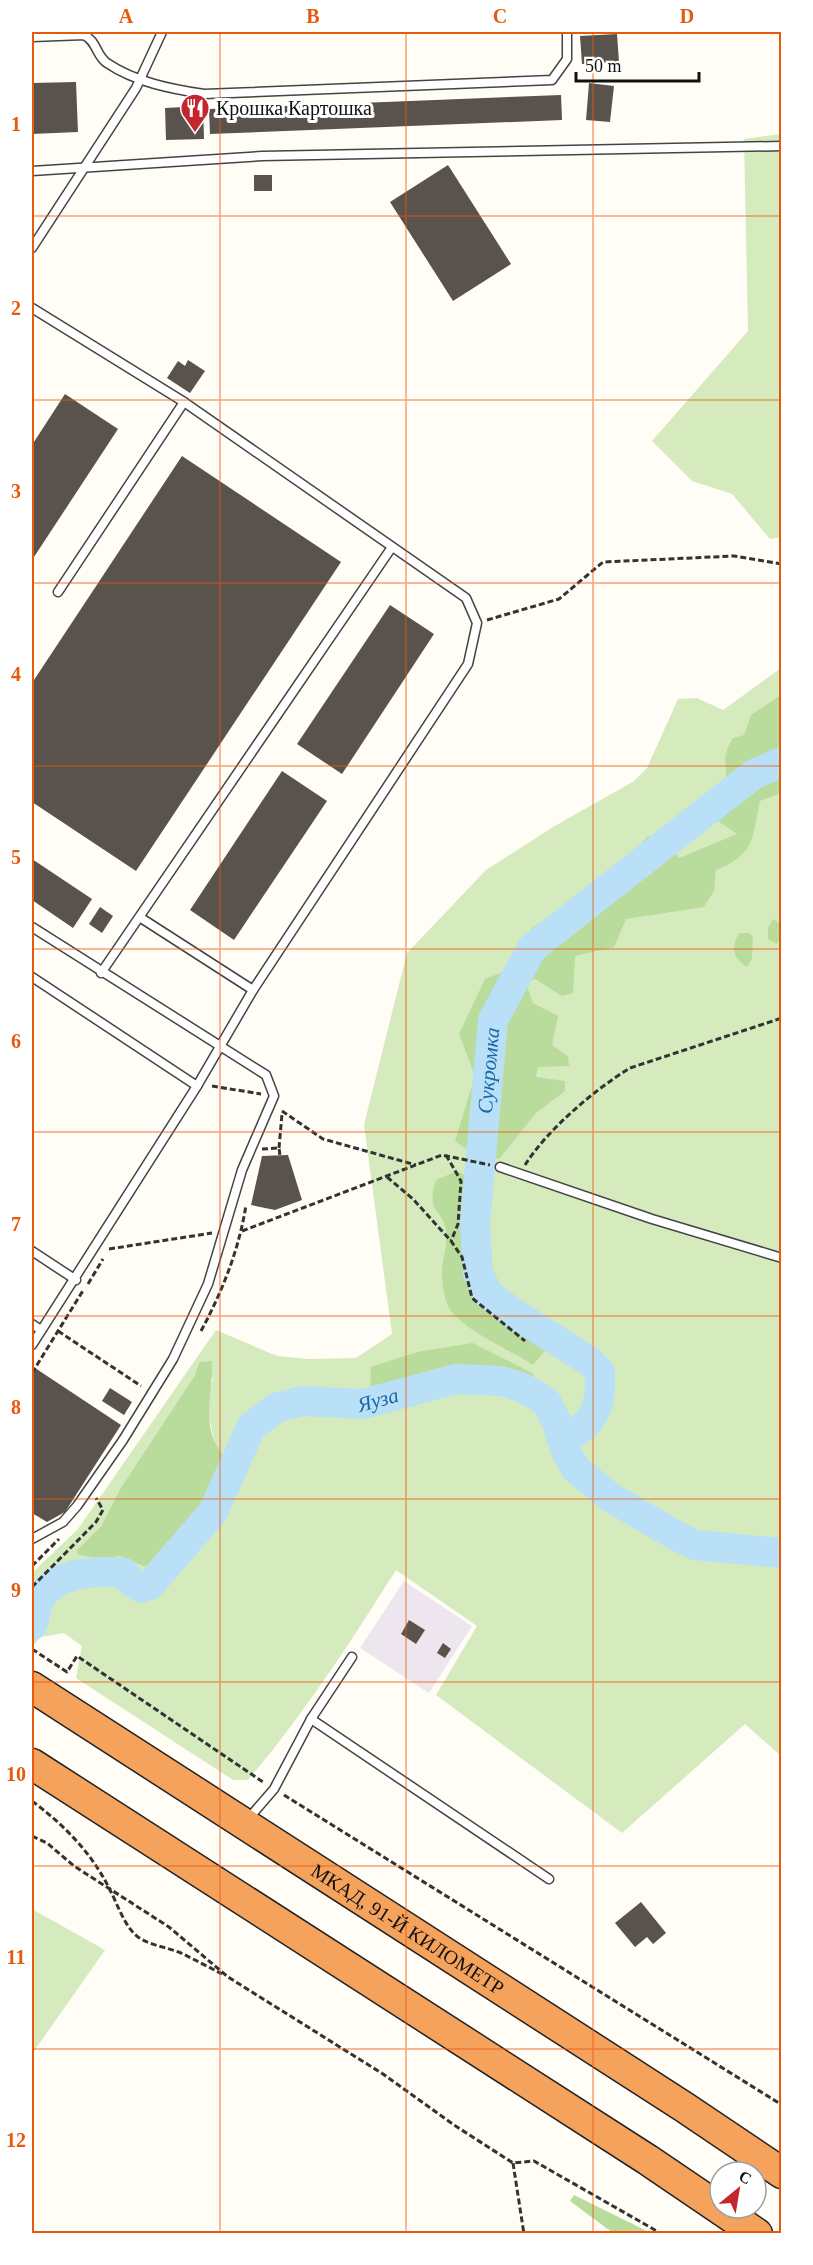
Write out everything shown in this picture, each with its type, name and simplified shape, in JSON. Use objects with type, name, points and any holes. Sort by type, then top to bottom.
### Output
[{"type":"highway","name":"МКАД, 91-Й КИЛОМЕТР","points":[[41,1694],[684,2107],[782,2173]]},
{"type":"highway","points":[[32,1764],[638,2153],[757,2234]]},
{"type":"lane","points":[[32,248],[141,79],[162,32]]},
{"type":"lane","points":[[32,37],[84,35],[90,38],[106,63],[141,79],[172,89],[204,94],[552,80],[567,59],[567,32]]},
{"type":"lane","points":[[32,171],[262,156],[782,146]]},
{"type":"lane","points":[[32,308],[184,402],[466,598],[477,623],[468,664],[253,990],[197,1086],[76,1280],[32,1345]]},
{"type":"lane","points":[[58,592],[184,402]]},
{"type":"lane","points":[[101,973],[141,918],[392,547]]},
{"type":"lane","points":[[141,918],[253,990]]},
{"type":"lane","points":[[32,927],[101,973],[266,1075],[274,1096],[242,1170],[208,1284],[191,1323],[153,1394],[77,1506],[63,1522],[38,1538],[32,1539]]},
{"type":"lane","points":[[32,977],[197,1086]]},
{"type":"lane","points":[[500,1167],[652,1219],[782,1258]]},
{"type":"lane","points":[[32,1251],[76,1280]]},
{"type":"lane","points":[[32,1324],[41,1330]]},
{"type":"lane","points":[[243,1824],[274,1789],[311,1719],[352,1656]]},
{"type":"lane","points":[[311,1719],[549,1879]]},
{"type":"path","points":[[477,623],[559,599],[603,562],[734,556],[782,564]]},
{"type":"path","points":[[519,1174],[534,1150],[547,1136],[609,1081],[630,1068],[782,1018]]},
{"type":"path","points":[[212,1086],[274,1096],[282,1113],[280,1156]]},
{"type":"path","points":[[282,1113],[323,1139],[418,1165]]},
{"type":"path","points":[[260,1149],[279,1148]]},
{"type":"path","points":[[109,1250],[224,1231],[242,1231],[449,1155],[500,1167]]},
{"type":"path","points":[[449,1155],[460,1181],[460,1210],[451,1241]]},
{"type":"path","points":[[387,1177],[413,1199],[451,1241],[462,1257],[472,1298],[525,1341]]},
{"type":"path","points":[[242,1231],[246,1203]]},
{"type":"path","points":[[58,1331],[153,1394]]},
{"type":"path","points":[[32,1587],[96,1522],[103,1510],[95,1497]]},
{"type":"path","points":[[32,1649],[67,1672],[77,1656],[274,1789],[782,2105]]},
{"type":"path","points":[[32,1801],[63,1824],[96,1865],[111,1890],[119,1911],[137,1936],[157,1946],[179,1952],[230,1978],[383,2074],[454,2125],[513,2163],[534,2161],[662,2234]]},
{"type":"path","points":[[32,1836],[47,1843],[74,1866],[169,1927],[230,1978]]},
{"type":"path","points":[[513,2163],[524,2234]]},
{"type":"shaded area","points":[[404,1581],[472,1626],[429,1693],[360,1648]]},
{"type":"green space","points":[[781,134],[781,537],[770,539],[732,494],[692,481],[652,441],[748,331],[744,139]]},
{"type":"green space","points":[[781,668],[781,1756],[745,1724],[622,1833],[436,1695],[477,1626],[396,1570],[344,1651],[269,1755],[248,1780],[233,1780],[76,1678],[82,1646],[64,1633],[41,1637],[32,1645],[32,1573],[78,1529],[216,1330],[277,1356],[308,1359],[356,1358],[392,1334],[364,1125],[407,953],[486,870],[553,827],[634,781],[647,768],[678,699],[697,698],[723,710]],"holes":[[[199,1362],[213,1378],[207,1410],[216,1447],[207,1504],[159,1561],[145,1567],[120,1556],[103,1559],[79,1555],[78,1549],[101,1526],[120,1489],[195,1375]]]},
{"type":"green space","points":[[781,695],[781,793],[760,801],[750,844],[738,858],[716,870],[714,891],[704,907],[626,919],[614,947],[575,956],[573,993],[562,996],[535,979],[526,984],[533,1003],[558,1016],[552,1045],[568,1056],[569,1066],[538,1067],[536,1077],[565,1081],[565,1091],[536,1113],[499,1159],[470,1152],[455,1141],[475,1076],[459,1034],[485,979],[513,968],[531,929],[539,923],[567,932],[585,921],[596,891],[625,894],[634,851],[648,836],[668,842],[679,858],[737,834],[711,816],[725,785],[726,752],[733,738],[744,735],[751,715]]},
{"type":"green space","points":[[773,919],[781,924],[781,937],[777,944],[768,939],[768,928]]},
{"type":"green space","points":[[739,933],[749,933],[753,936],[752,958],[747,967],[738,960],[734,952]]},
{"type":"green space","points":[[457,1171],[471,1178],[466,1257],[474,1286],[481,1297],[496,1311],[548,1347],[533,1365],[464,1324],[447,1304],[442,1277],[446,1231],[432,1199],[436,1180]]},
{"type":"green space","points":[[473,1343],[534,1374],[530,1385],[478,1370],[435,1373],[370,1394],[371,1367],[417,1352]]},
{"type":"green space","points":[[212,1361],[210,1422],[217,1446],[225,1458],[207,1504],[159,1561],[145,1567],[120,1556],[103,1559],[78,1555],[77,1550],[101,1526],[120,1489],[195,1375],[199,1362]]},
{"type":"green space","points":[[32,1909],[105,1950],[32,2054]]},
{"type":"green space","points":[[574,2195],[651,2233],[613,2233],[570,2201]]},
{"type":"building","points":[[617,34],[619,62],[582,64],[580,36]]},
{"type":"building","points":[[76,82],[78,132],[32,134],[32,83]]},
{"type":"building","points":[[589,83],[614,86],[610,122],[586,120]]},
{"type":"building","points":[[561,95],[562,120],[210,134],[209,109]]},
{"type":"building","points":[[203,106],[204,139],[166,140],[165,108]]},
{"type":"building","points":[[448,165],[511,264],[453,301],[390,202]]},
{"type":"building","points":[[254,175],[272,175],[272,191],[254,191]]},
{"type":"building","points":[[188,360],[205,371],[190,393],[167,378],[178,361],[185,366]]},
{"type":"building","points":[[65,394],[118,429],[32,560],[32,445]]},
{"type":"building","points":[[182,456],[341,562],[136,871],[32,802],[32,683]]},
{"type":"building","points":[[390,605],[434,634],[342,774],[297,744]]},
{"type":"building","points":[[282,771],[327,801],[234,940],[190,910]]},
{"type":"building","points":[[32,859],[92,899],[73,928],[32,900]]},
{"type":"building","points":[[100,907],[113,916],[102,933],[89,924]]},
{"type":"building","points":[[288,1155],[302,1200],[275,1210],[251,1205],[262,1156]]},
{"type":"building","points":[[32,1366],[121,1425],[65,1512],[47,1522],[32,1513]]},
{"type":"building","points":[[110,1388],[132,1402],[124,1415],[102,1401]]},
{"type":"building","points":[[409,1620],[425,1630],[416,1644],[401,1634]]},
{"type":"building","points":[[443,1643],[451,1649],[445,1658],[437,1653]]},
{"type":"building","points":[[641,1902],[666,1933],[653,1944],[647,1937],[635,1947],[615,1923]]},
{"type":"waterway","name":"Сукромка","points":[[564,1440],[583,1427],[594,1413],[599,1396],[600,1372],[589,1361],[488,1294],[478,1273],[475,1224],[493,1020],[532,948],[754,774],[782,762]]},
{"type":"waterway","name":"Яуза","points":[[32,1625],[38,1602],[45,1592],[54,1584],[75,1575],[100,1572],[124,1573],[133,1583],[142,1588],[150,1585],[213,1512],[251,1427],[276,1408],[302,1401],[363,1404],[456,1379],[501,1381],[521,1387],[539,1397],[547,1403],[556,1421],[566,1452],[576,1469],[610,1497],[677,1536],[695,1545],[782,1553]]},
{"type":"place","name":"Крошка Картошка","points":[[195,134]]}]
